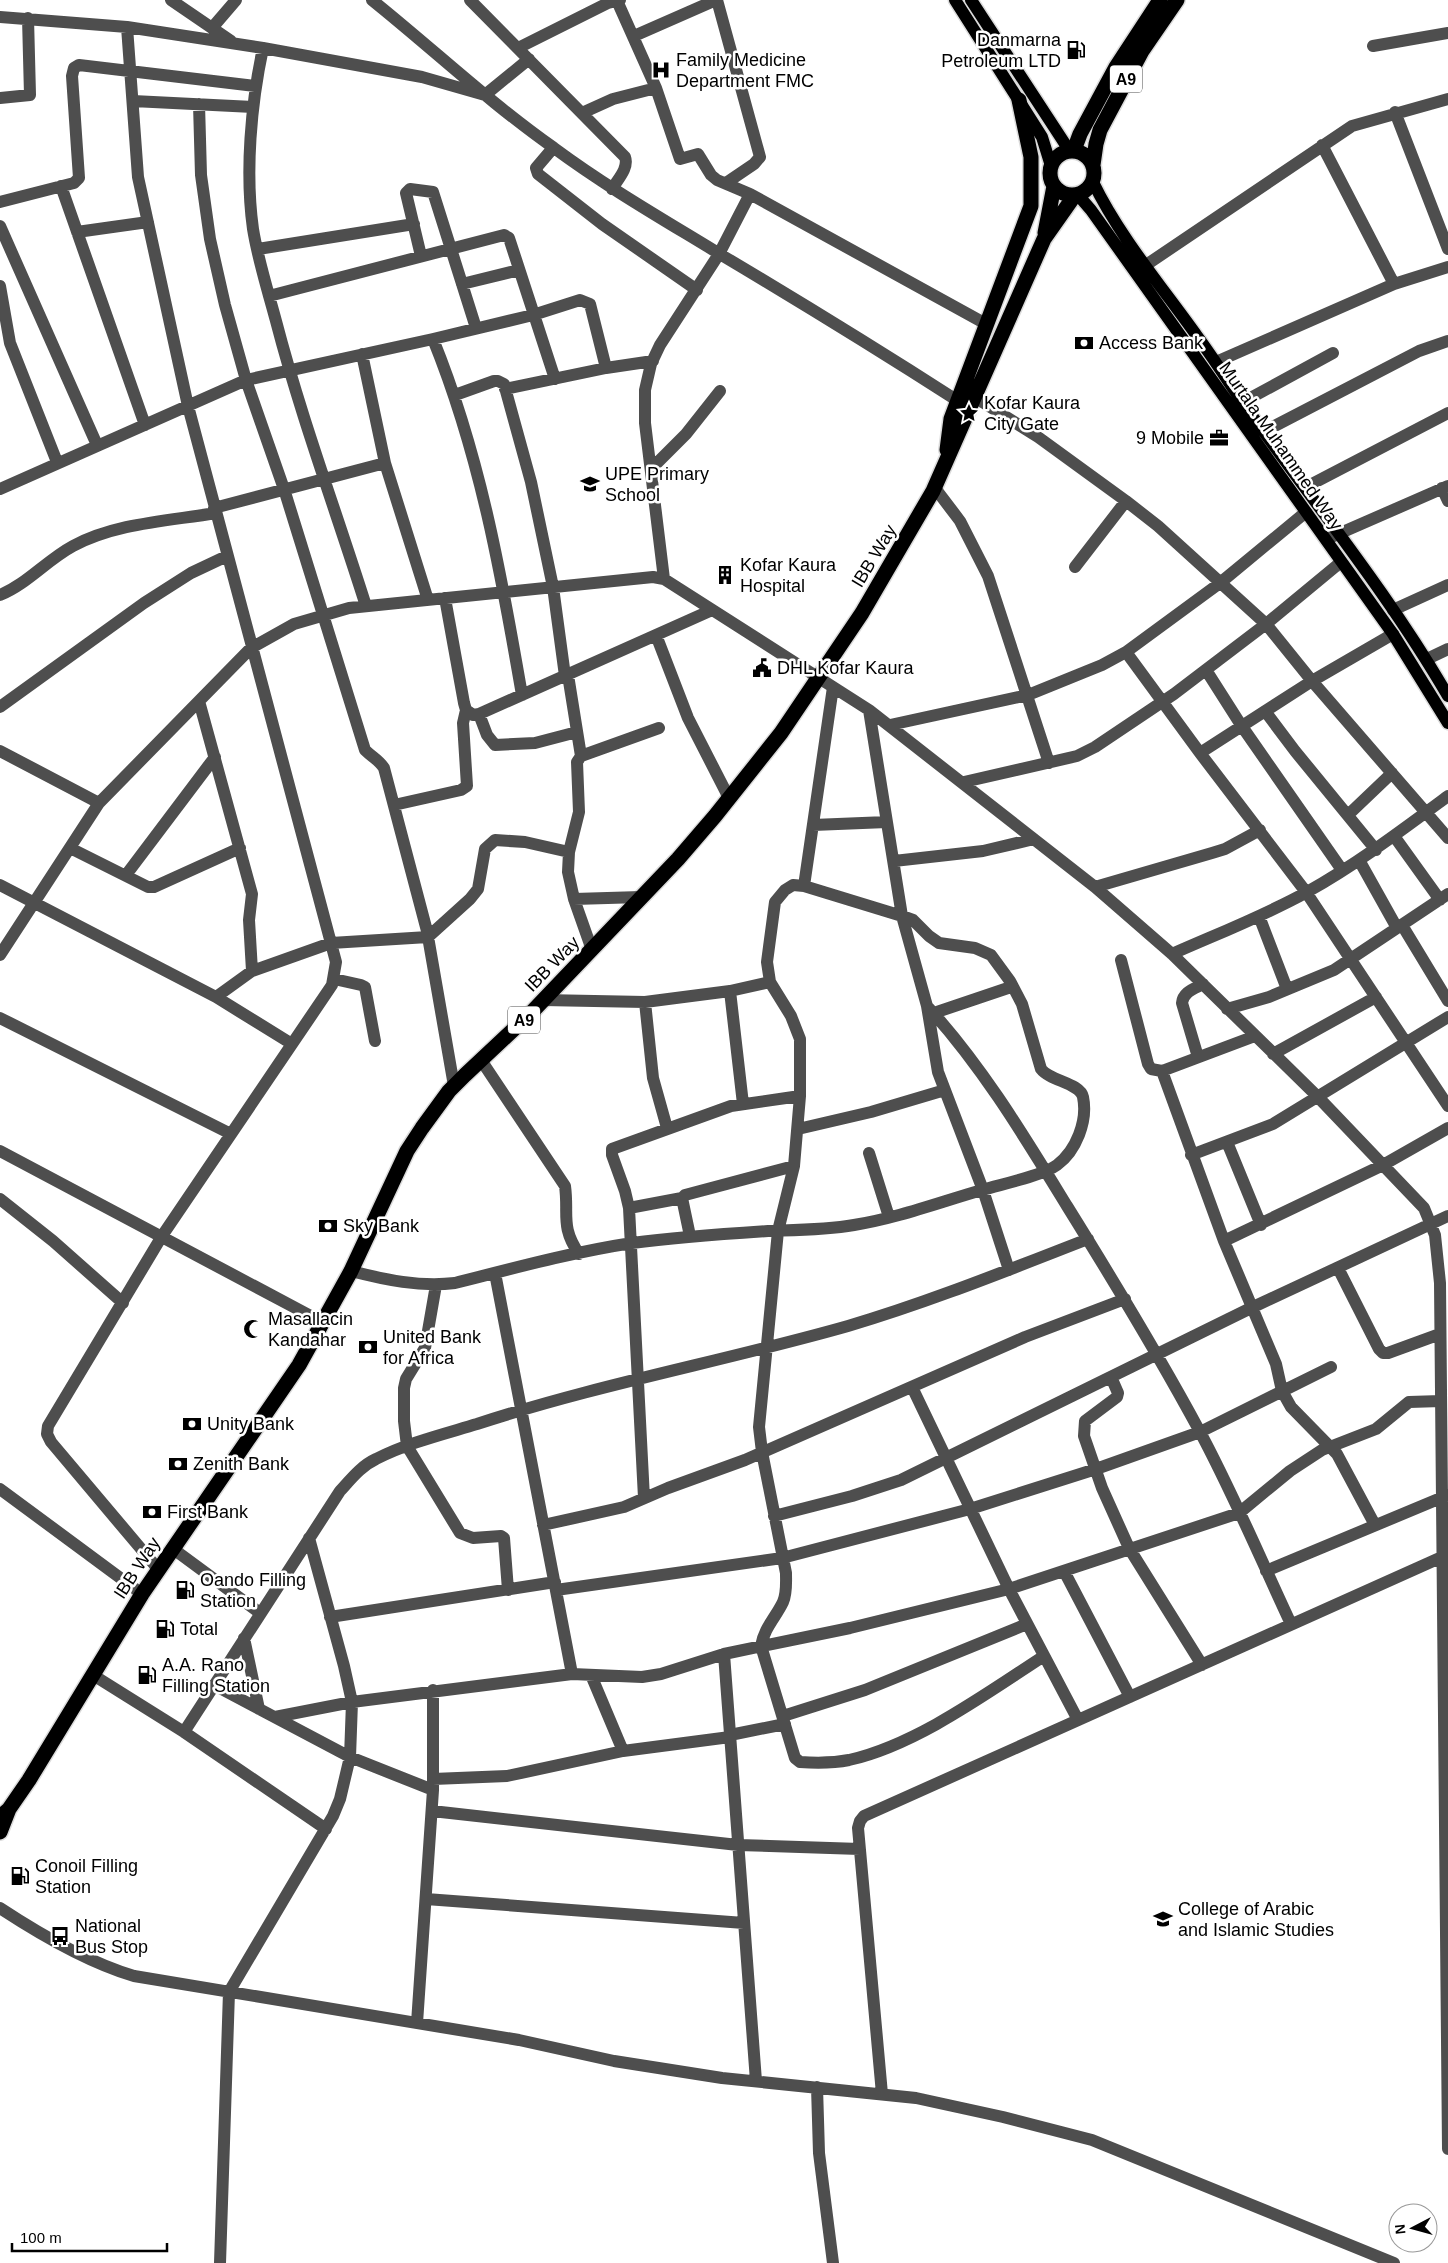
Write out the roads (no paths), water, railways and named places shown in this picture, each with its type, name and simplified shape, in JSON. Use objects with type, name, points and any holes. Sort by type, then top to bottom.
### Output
[{"type":"highway","name":"A9","points":[[1054,186],[1051,178],[1051,166],[1060,154],[1072,150],[1116,67],[1160,0]]},
{"type":"highway","name":"A9","points":[[1076,195],[1089,188],[1093,182],[1096,144],[1100,130],[1142,51],[1177,0]]},
{"type":"highway","points":[[944,467],[951,419],[1031,206],[1031,157],[1019,100]]},
{"type":"highway","points":[[1072,150],[1087,156],[1094,165]]},
{"type":"highway","points":[[1054,186],[1067,195],[1076,195]]},
{"type":"highway","name":"IBB Way","points":[[4,1813],[94,1675],[158,1569],[299,1365],[351,1271],[407,1151],[422,1128],[454,1086],[544,1000],[678,859],[780,733],[862,613],[935,488],[976,398],[1044,239],[1054,186]]},
{"type":"highway","name":"IBB Way","points":[[1044,239],[1076,195]]},
{"type":"highway","name":"A9","points":[[0,1832],[4,1813]]},
{"type":"main road","points":[[955,0],[1042,136],[1051,166]]},
{"type":"main road","points":[[971,0],[1072,150]]},
{"type":"main road","name":"Murtala Muhammed Way","points":[[1093,182],[1109,212],[1216,362],[1263,432],[1339,532],[1427,659],[1448,696]]},
{"type":"main road","name":"Murtala Muhammed Way","points":[[1076,195],[1091,210],[1393,634],[1448,723]]},
{"type":"street","points":[[171,0],[235,44]]},
{"type":"street","points":[[212,28],[236,0]]},
{"type":"street","points":[[372,0],[426,43],[485,95],[553,148],[612,188],[874,347],[958,401]]},
{"type":"street","points":[[470,0],[624,156],[627,162],[612,188]]},
{"type":"street","points":[[634,36],[716,0],[760,157],[754,164],[726,183]]},
{"type":"street","points":[[518,48],[608,3],[617,1],[656,88],[678,157],[682,160],[695,153],[698,154],[711,175],[750,194],[986,324]]},
{"type":"street","points":[[0,17],[127,27],[263,48],[422,77],[485,95]]},
{"type":"street","points":[[0,98],[30,95],[28,18]]},
{"type":"street","points":[[127,27],[137,171],[188,406],[336,962],[334,979],[162,1236],[48,1426],[47,1434],[51,1442],[158,1569]]},
{"type":"street","points":[[1373,46],[1448,33]]},
{"type":"street","points":[[263,48],[255,86],[250,170],[253,229],[289,370],[366,606]]},
{"type":"street","points":[[485,95],[529,59]]},
{"type":"street","points":[[0,202],[77,181],[79,171],[72,76],[74,68],[78,65],[255,86]]},
{"type":"street","points":[[582,113],[596,104],[656,88]]},
{"type":"street","points":[[1146,265],[1352,126],[1395,112],[1448,99]]},
{"type":"street","points":[[133,101],[254,107]]},
{"type":"street","points":[[199,104],[201,175],[210,239],[225,305],[246,380],[284,489],[365,750],[371,757],[380,761],[384,768],[428,937],[454,1086]]},
{"type":"street","points":[[1395,112],[1448,249]]},
{"type":"street","points":[[1322,145],[1394,284]]},
{"type":"street","points":[[553,148],[536,168],[538,174],[602,224],[697,290]]},
{"type":"street","points":[[61,186],[144,425]]},
{"type":"street","points":[[421,256],[407,191],[430,190],[433,192],[476,328]]},
{"type":"street","points":[[664,579],[657,537],[645,423],[645,390],[653,361],[663,341],[720,254],[750,194]]},
{"type":"street","points":[[77,232],[148,222]]},
{"type":"street","points":[[258,249],[414,224]]},
{"type":"street","points":[[0,226],[4,250],[97,445]]},
{"type":"street","points":[[269,296],[504,235],[509,238],[555,379]]},
{"type":"street","points":[[1216,362],[1394,284],[1448,267]]},
{"type":"street","points":[[462,284],[519,270]]},
{"type":"street","points":[[0,286],[10,343],[57,462]]},
{"type":"street","points":[[0,489],[57,462],[246,380],[433,339],[533,315],[580,300],[590,304],[606,368]]},
{"type":"street","points":[[433,339],[456,395],[484,495],[504,592],[522,695]]},
{"type":"street","points":[[1263,432],[1419,351],[1448,341]]},
{"type":"street","points":[[1243,402],[1333,353]]},
{"type":"street","points":[[362,354],[385,463],[428,600]]},
{"type":"street","points":[[505,389],[606,368],[653,361]]},
{"type":"street","points":[[456,395],[494,381],[504,384],[531,482],[552,587],[581,756],[578,762],[579,812],[569,852],[568,872],[574,899],[592,950]]},
{"type":"street","points":[[651,469],[686,434],[720,392]]},
{"type":"street","points":[[976,398],[1038,437],[1126,501],[1158,526],[1266,624],[1312,681],[1448,838]]},
{"type":"street","points":[[1306,488],[1448,414]]},
{"type":"street","points":[[0,595],[21,584],[71,547],[88,539],[149,523],[215,511],[284,489],[385,463]]},
{"type":"street","points":[[1326,540],[1339,532],[1445,487],[1448,501]]},
{"type":"street","points":[[935,488],[960,521],[988,576],[1049,763]]},
{"type":"street","points":[[1075,568],[1126,501]]},
{"type":"street","points":[[890,725],[1028,695],[1102,665],[1126,652],[1220,583],[1306,512]]},
{"type":"street","points":[[0,707],[144,603],[191,572],[227,556]]},
{"type":"street","points":[[964,782],[1077,756],[1095,747],[1206,670],[1266,624],[1341,562]]},
{"type":"street","points":[[0,955],[99,804],[251,648],[294,624],[349,608],[653,577],[664,579],[869,710],[964,782],[1095,887],[1172,954],[1317,1096],[1424,1208],[1432,1224],[1444,1281],[1440,1334],[1444,1371],[1441,1401],[1445,1414],[1444,1563],[1448,2149]]},
{"type":"street","points":[[1393,610],[1448,585]]},
{"type":"street","points":[[394,805],[461,790],[467,786],[463,723],[466,710],[445,598]]},
{"type":"street","points":[[466,710],[472,715],[479,714],[712,610]]},
{"type":"street","points":[[1200,753],[1312,681],[1393,634]]},
{"type":"street","points":[[656,635],[688,718],[729,798]]},
{"type":"street","points":[[1427,659],[1448,649]]},
{"type":"street","points":[[1126,652],[1306,892],[1448,1106]]},
{"type":"street","points":[[1206,670],[1241,725],[1342,870]]},
{"type":"street","points":[[804,886],[833,687]]},
{"type":"street","points":[[200,701],[252,894],[249,920],[252,971]]},
{"type":"street","points":[[869,710],[902,916],[931,1009],[938,1072],[982,1190],[1009,1270]]},
{"type":"street","points":[[1265,711],[1295,751],[1376,850]]},
{"type":"street","points":[[479,714],[487,735],[495,745],[536,743],[577,732]]},
{"type":"street","points":[[581,756],[659,728]]},
{"type":"street","points":[[0,751],[99,804]]},
{"type":"street","points":[[126,875],[215,757]]},
{"type":"street","points":[[1348,814],[1392,773]]},
{"type":"street","points":[[1172,954],[1259,916],[1306,892],[1376,850],[1448,796]]},
{"type":"street","points":[[813,825],[887,822]]},
{"type":"street","points":[[1095,887],[1218,851],[1260,830]]},
{"type":"street","points":[[1227,1009],[1287,990],[1334,970],[1444,897],[1394,836]]},
{"type":"street","points":[[894,861],[983,851],[1034,839]]},
{"type":"street","points":[[216,997],[252,971],[331,943],[428,937],[470,899],[478,889],[485,848],[495,840],[525,842],[569,852]]},
{"type":"street","points":[[70,848],[148,886],[154,887],[240,848]]},
{"type":"street","points":[[1359,860],[1448,1002]]},
{"type":"street","points":[[0,885],[216,997],[292,1044]]},
{"type":"street","points":[[351,1271],[392,1281],[436,1285],[631,1243],[690,1236],[778,1231],[813,1230],[856,1225],[1046,1171],[1065,1158],[1073,1147],[1081,1123],[1083,1097],[1077,1088],[1049,1076],[1040,1068],[1022,1004],[1010,981],[991,956],[975,948],[939,943],[928,936],[913,920],[804,886],[793,885],[785,890],[776,902],[767,962],[770,982],[796,1026],[800,1039],[800,1096],[794,1166],[778,1231],[759,1427],[786,1587],[783,1601],[763,1635],[761,1646],[795,1758],[800,1762],[848,1760],[888,1749],[972,1703],[1044,1656]]},
{"type":"street","points":[[574,899],[642,897]]},
{"type":"street","points":[[1259,916],[1287,990]]},
{"type":"street","points":[[1121,960],[1148,1064],[1151,1069],[1162,1071],[1255,1036]]},
{"type":"street","points":[[334,979],[361,984],[364,987],[375,1041]]},
{"type":"street","points":[[544,1000],[645,1002],[730,991],[770,982]]},
{"type":"street","points":[[1198,1058],[1182,1003],[1187,993],[1203,984]]},
{"type":"street","points":[[931,1009],[1008,988],[1011,985]]},
{"type":"street","points":[[730,991],[743,1104]]},
{"type":"street","points":[[1273,1054],[1376,997]]},
{"type":"street","points":[[645,1002],[652,1078],[667,1128]]},
{"type":"street","points":[[931,1009],[977,1065],[1046,1171],[1125,1299],[1200,1432],[1292,1624]]},
{"type":"street","points":[[0,1018],[231,1134]]},
{"type":"street","points":[[1191,1155],[1273,1124],[1448,1018]]},
{"type":"street","points":[[481,1060],[565,1186],[567,1231],[571,1243],[579,1254]]},
{"type":"street","points":[[1162,1071],[1191,1155],[1224,1241],[1276,1364],[1282,1391],[1292,1407],[1337,1454],[1375,1525]]},
{"type":"street","points":[[798,1129],[871,1112],[945,1090]]},
{"type":"street","points":[[644,1498],[629,1208],[612,1148],[713,1111],[743,1104],[800,1096]]},
{"type":"street","points":[[1224,1241],[1383,1165],[1448,1128]]},
{"type":"street","points":[[1227,1142],[1260,1224]]},
{"type":"street","points":[[0,1151],[322,1322]]},
{"type":"street","points":[[870,1153],[889,1217]]},
{"type":"street","points":[[629,1208],[682,1198],[685,1195],[794,1166]]},
{"type":"street","points":[[682,1198],[690,1236]]},
{"type":"street","points":[[0,1199],[53,1241],[123,1303]]},
{"type":"street","points":[[774,1516],[852,1496],[901,1480],[1252,1308],[1448,1216]]},
{"type":"street","points":[[184,1732],[340,1491],[360,1469],[375,1459],[407,1446],[520,1410],[638,1378],[858,1323],[952,1292],[1088,1240]]},
{"type":"street","points":[[1338,1268],[1379,1349],[1383,1353],[1388,1353],[1440,1334]]},
{"type":"street","points":[[495,1273],[572,1674]]},
{"type":"street","points":[[436,1285],[425,1348],[406,1379],[404,1388],[402,1400],[407,1446],[460,1533],[473,1538],[501,1536],[504,1538],[508,1590]]},
{"type":"street","points":[[543,1526],[624,1507],[762,1452],[1025,1338],[1125,1299]]},
{"type":"street","points":[[330,1617],[508,1590],[782,1558],[970,1510],[1096,1470],[1200,1432],[1332,1367]]},
{"type":"street","points":[[1111,1377],[1118,1393],[1117,1397],[1085,1421],[1083,1427],[1084,1436],[1096,1470],[1129,1548],[1202,1664]]},
{"type":"street","points":[[912,1387],[1008,1589],[1078,1720]]},
{"type":"street","points":[[275,1717],[352,1702],[433,1690],[572,1674],[642,1677],[661,1674],[724,1654],[850,1628],[1008,1589],[1129,1548],[1239,1514],[1308,1458],[1376,1429],[1409,1402],[1441,1401]]},
{"type":"street","points":[[0,1489],[142,1594]]},
{"type":"street","points":[[1266,1571],[1445,1496]]},
{"type":"street","points":[[220,2263],[229,1992],[326,1829],[340,1800],[350,1757],[352,1702],[344,1666],[308,1538]]},
{"type":"street","points":[[172,1548],[260,1613]]},
{"type":"street","points":[[882,2094],[858,1828],[864,1816],[1292,1624],[1444,1563]]},
{"type":"street","points":[[1064,1571],[1130,1697]]},
{"type":"street","points":[[214,1685],[350,1757],[433,1785],[507,1776],[623,1750],[730,1736],[784,1720],[865,1690],[1027,1624]]},
{"type":"street","points":[[244,1638],[259,1709]]},
{"type":"street","points":[[724,1654],[756,2081]]},
{"type":"street","points":[[94,1675],[184,1732],[326,1829]]},
{"type":"street","points":[[591,1675],[623,1750]]},
{"type":"street","points":[[417,2023],[432,1811],[433,1690]]},
{"type":"street","points":[[432,1811],[738,1845],[860,1849]]},
{"type":"street","points":[[426,1899],[744,1923]]},
{"type":"street","points":[[0,1908],[22,1923],[109,1968],[134,1976],[519,2040],[614,2061],[756,2081],[916,2098],[1003,2116],[1092,2140],[1394,2263]]},
{"type":"street","points":[[0,1917],[22,1923]]},
{"type":"street","points":[[817,2087],[819,2153],[833,2263]]},
{"type":"place","name":"Danmarna Petroleum LTD","points":[[1076,50]]},
{"type":"place","name":"Family Medicine Department FMC","points":[[661,70]]},
{"type":"place","name":"Access Bank","points":[[1084,343]]},
{"type":"place","name":"Kofar Kaura City Gate","points":[[969,413]]},
{"type":"place","name":"9 Mobile","points":[[1219,438]]},
{"type":"place","name":"UPE Primary School","points":[[590,484]]},
{"type":"place","name":"Kofar Kaura Hospital","points":[[725,575]]},
{"type":"place","name":"DHL Kofar Kaura","points":[[762,668]]},
{"type":"place","name":"Sky Bank","points":[[328,1226]]},
{"type":"place","name":"Masallacin Kandahar","points":[[253,1329]]},
{"type":"place","name":"United Bank for Africa","points":[[368,1347]]},
{"type":"place","name":"Unity Bank","points":[[192,1424]]},
{"type":"place","name":"Zenith Bank","points":[[178,1464]]},
{"type":"place","name":"First Bank","points":[[152,1512]]},
{"type":"place","name":"Oando Filling Station","points":[[185,1590]]},
{"type":"place","name":"Total","points":[[165,1629]]},
{"type":"place","name":"A.A. Rano Filling Station","points":[[147,1675]]},
{"type":"place","name":"Conoil Filling Station","points":[[20,1876]]},
{"type":"place","name":"College of Arabic and Islamic Studies","points":[[1163,1919]]},
{"type":"place","name":"National Bus Stop","points":[[60,1936]]}]
